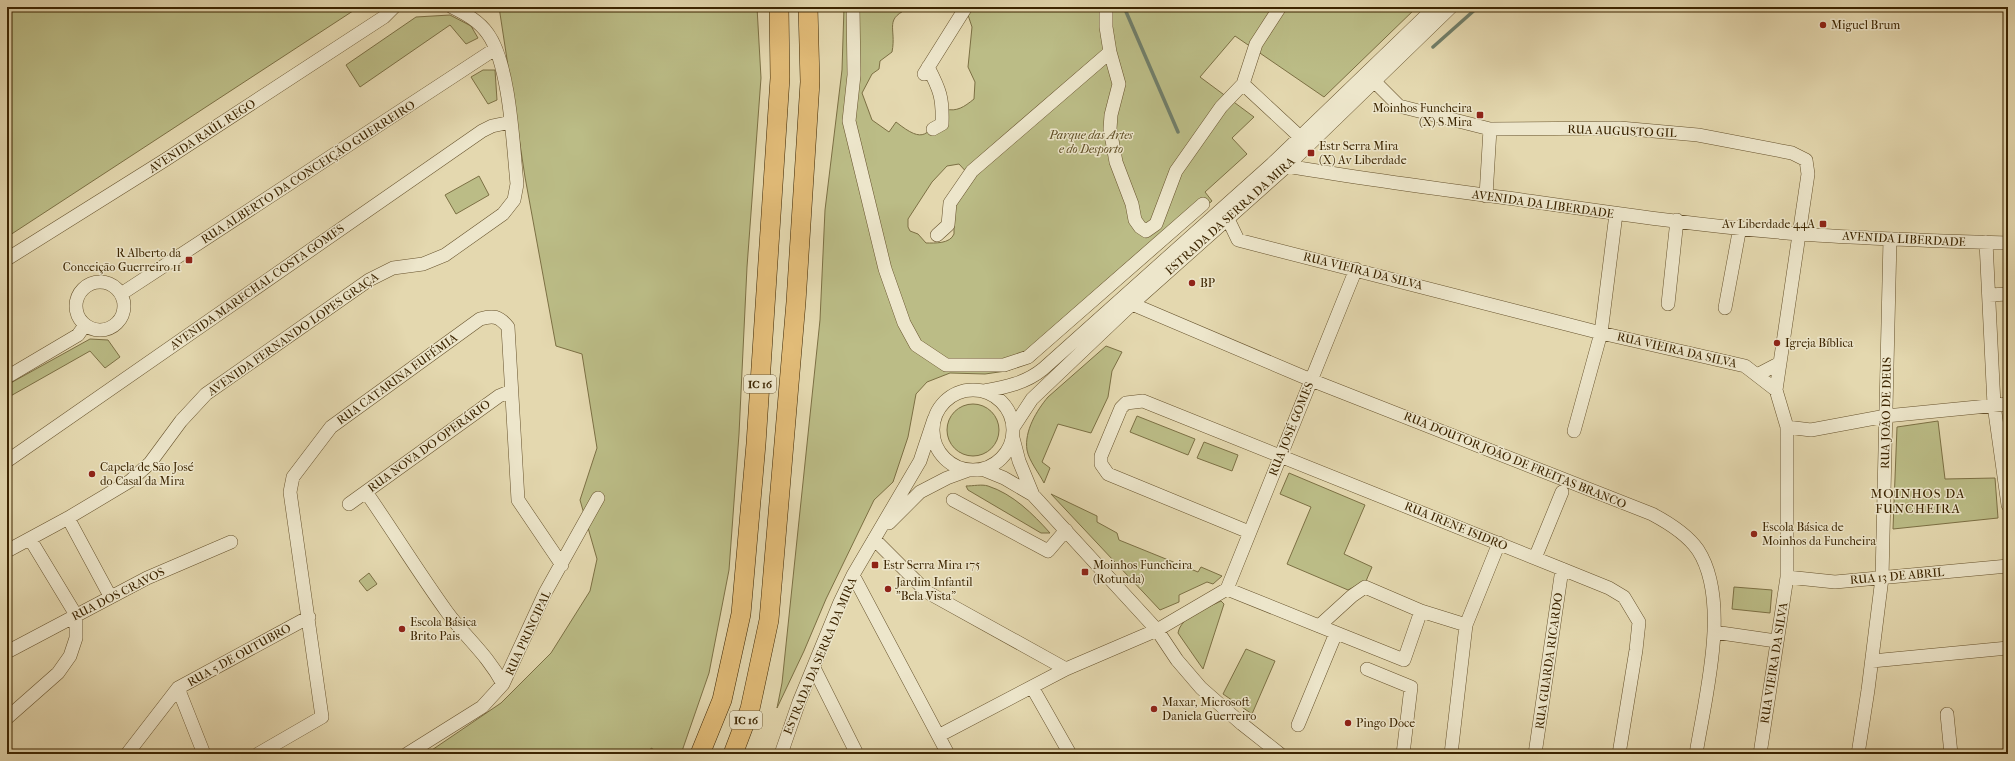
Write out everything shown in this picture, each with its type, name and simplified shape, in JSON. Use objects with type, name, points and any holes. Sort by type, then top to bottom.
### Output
[{"type":"highway","name":"IC 16","points":[[700,754],[722,700],[741,614],[756,444],[780,78],[779,7]]},
{"type":"highway","name":"IC 16","points":[[733,754],[750,709],[769,620],[798,263],[810,82],[808,7]]},
{"type":"street","name":"AVENIDA RAÚL REGO","points":[[7,259],[172,156],[384,17],[394,7]]},
{"type":"street","name":"AVENIDA FERNANDO LOPES GRAÇA","points":[[7,551],[68,518],[130,481],[150,463],[181,421],[206,394],[272,346],[369,280],[393,268],[422,264],[437,259],[503,214],[514,200],[517,184],[503,68],[490,36],[479,24],[452,7]]},
{"type":"street","points":[[853,7],[854,75],[849,121],[885,269],[904,323],[916,346],[946,365],[1004,365],[1028,357],[1203,204]]},
{"type":"street","points":[[934,129],[942,124],[943,102],[937,86],[926,70],[966,7]]},
{"type":"street","points":[[1106,7],[1106,27],[1110,52],[1119,84],[1111,115],[1110,129],[1116,162],[1132,204],[1135,220],[1140,227],[1146,231],[1156,224],[1176,171],[1221,107],[1243,84],[1256,44],[1280,7]]},
{"type":"street","name":"ESTRADA DA SERRA DA MIRA","points":[[984,391],[1033,377],[1043,369],[1272,164],[1299,136],[1435,7]]},
{"type":"street","name":"ESTRADA DA SERRA DA MIRA","points":[[1013,433],[1032,399],[1132,304],[1287,166],[1451,7]]},
{"type":"street","name":"RUA ALBERTO DA CONCEIÇÃO GUERREIRO","points":[[121,294],[495,49]]},
{"type":"street","points":[[937,235],[948,225],[950,203],[972,171],[1110,52]]},
{"type":"street","name":"RUA AUGUSTO GIL","points":[[1374,81],[1399,106],[1490,129],[1620,128],[1698,135],[1792,152],[1806,160],[1808,174],[1799,234]]},
{"type":"street","points":[[1243,84],[1299,136]]},
{"type":"street","name":"AVENIDA MARECHAL COSTA GOMES","points":[[7,461],[482,131],[501,123],[510,122]]},
{"type":"street","points":[[1486,196],[1490,129]]},
{"type":"street","name":"AVENIDA DA LIBERDADE","points":[[1287,166],[1616,214],[1799,234]]},
{"type":"street","points":[[1574,431],[1601,333],[1616,214]]},
{"type":"street","name":"RUA VIEIRA DA SILVA","points":[[1228,219],[1238,240],[1601,333],[1745,366],[1776,390],[1787,427],[1787,577],[1776,640],[1760,754]]},
{"type":"street","points":[[1668,304],[1677,220]]},
{"type":"street","points":[[1726,308],[1740,227]]},
{"type":"street","points":[[1776,390],[1799,234]]},
{"type":"street","name":"AVENIDA LIBERDADE","points":[[1799,234],[2008,243]]},
{"type":"street","name":"RUA JOÃO DE DEUS","points":[[1858,754],[1882,578],[1890,239]]},
{"type":"street","points":[[1986,242],[1994,405],[2008,505]]},
{"type":"street","name":"RUA JOSÉ GOMES","points":[[1227,589],[1356,269]]},
{"type":"street","points":[[97,283],[105,283],[113,286],[121,294],[124,309],[121,318],[116,324],[102,330],[94,330],[85,325],[80,319],[76,306],[81,292],[87,286],[97,283]]},
{"type":"street","points":[[1989,295],[2008,294]]},
{"type":"street","name":"RUA DOUTOR JOÃO DE FREITAS BRANCO","points":[[1132,304],[1310,380],[1652,514],[1671,524],[1697,549],[1706,567],[1713,600],[1714,632],[1696,754]]},
{"type":"street","name":"RUA CATARINA EUFÉMIA","points":[[258,754],[322,717],[309,617],[290,492],[293,477],[331,427],[480,319],[491,316],[501,319],[508,327],[518,500],[562,565]]},
{"type":"street","points":[[7,377],[78,335],[85,325]]},
{"type":"street","points":[[1757,375],[1780,363]]},
{"type":"street","points":[[874,539],[920,461],[939,407],[948,398],[959,392],[972,390],[984,391],[995,396],[1004,404],[1010,415],[1018,461],[1033,495]]},
{"type":"street","name":"RUA NOVA DO OPERÁRIO","points":[[349,504],[499,396],[511,391]]},
{"type":"street","name":"RUA IRENE ISIDRO","points":[[1249,532],[1108,474],[1101,464],[1101,456],[1120,408],[1126,403],[1134,400],[1144,401],[1562,568],[1608,588],[1624,598],[1639,622],[1636,650],[1619,754]]},
{"type":"street","points":[[1787,427],[1811,430],[1886,416],[2008,404]]},
{"type":"street","points":[[934,419],[932,433],[936,446],[944,458],[955,466],[969,470]]},
{"type":"street","points":[[874,539],[920,492],[947,478],[969,470],[982,469],[993,465],[1002,458],[1009,449],[1013,433]]},
{"type":"street","points":[[982,469],[1004,478],[1033,495],[1157,630],[1177,660],[1201,688],[1242,724],[1280,754]]},
{"type":"street","points":[[366,492],[448,613],[481,650],[495,669],[503,684]]},
{"type":"street","points":[[1535,558],[1562,492]]},
{"type":"street","name":"RUA PRINCIPAL","points":[[408,754],[482,707],[503,684],[546,594],[598,498]]},
{"type":"street","points":[[953,500],[1048,551],[1066,530]]},
{"type":"street","points":[[68,518],[110,596]]},
{"type":"street","points":[[7,718],[58,673],[70,656],[76,638],[76,615],[30,539]]},
{"type":"street","points":[[874,539],[926,592],[1066,669]]},
{"type":"street","name":"ESTRADA DA SERRA DA MIRA","points":[[781,754],[799,702],[840,602],[853,575],[874,539]]},
{"type":"street","name":"RUA DOS CRAVOS","points":[[7,652],[146,578],[231,542]]},
{"type":"street","points":[[1451,754],[1466,625],[1499,543]]},
{"type":"street","name":"RUA 13 DE ABRIL","points":[[1787,577],[1835,582],[2008,566]]},
{"type":"street","name":"RUA GUARDA RICARDO","points":[[1535,754],[1562,568]]},
{"type":"street","points":[[853,575],[940,735],[948,754]]},
{"type":"street","points":[[1319,626],[1352,596],[1365,587],[1421,611],[1466,625]]},
{"type":"street","points":[[940,735],[1066,669],[1157,630],[1227,589],[1404,660],[1421,611]]},
{"type":"street","name":"RUA 5 DE OUTUBRO","points":[[127,754],[178,688],[309,617]]},
{"type":"street","points":[[1714,632],[1776,640]]},
{"type":"street","points":[[1298,726],[1336,633]]},
{"type":"street","points":[[1872,660],[2008,648]]},
{"type":"street","points":[[814,668],[857,754]]},
{"type":"street","points":[[1367,668],[1411,687],[1403,754]]},
{"type":"street","points":[[1032,687],[1070,754]]},
{"type":"street","points":[[178,688],[204,754]]},
{"type":"street","points":[[1947,714],[1950,754]]},
{"type":"green space","points":[[7,7],[359,7],[7,237]]},
{"type":"green space","points":[[499,7],[757,7],[761,78],[747,267],[739,434],[729,570],[709,673],[681,754],[654,754],[652,748],[642,754],[426,754],[501,703],[551,653],[590,591],[597,559],[580,500],[597,448],[582,354],[556,346],[525,177]]},
{"type":"green space","name":"Parque das Artes e do Desporto","points":[[844,7],[912,7],[903,11],[894,20],[892,52],[880,61],[879,69],[872,74],[862,93],[872,120],[889,132],[896,122],[913,133],[920,135],[929,131],[945,109],[953,110],[960,108],[974,99],[975,82],[968,67],[972,27],[968,15],[959,7],[1417,7],[1324,97],[1235,36],[1200,77],[1254,117],[1232,138],[1247,154],[1205,192],[1212,201],[1032,362],[1006,371],[985,374],[950,373],[927,382],[916,394],[908,437],[893,482],[874,500],[826,599],[804,651],[777,708],[782,683],[820,320],[825,210],[842,70]],"holes":[[[959,164],[971,177],[954,209],[954,234],[949,240],[926,243],[918,234],[910,231],[908,227],[908,219],[932,182],[947,166]]]},
{"type":"green space","points":[[450,15],[471,26],[478,38],[466,44],[450,25],[360,87],[346,65],[416,17]]},
{"type":"green space","points":[[483,70],[495,70],[497,100],[488,104],[471,77]]},
{"type":"green space","points":[[479,176],[489,195],[456,214],[445,195]]},
{"type":"green space","points":[[90,339],[108,340],[120,357],[105,368],[90,351],[7,398],[7,385]]},
{"type":"green space","points":[[1106,346],[1122,352],[1112,371],[1108,397],[1091,433],[1058,424],[1042,462],[1050,468],[1044,483],[1032,463],[1027,450],[1027,436],[1032,421],[1048,397]]},
{"type":"green space","points":[[973,404],[983,406],[991,412],[997,420],[999,430],[997,440],[991,448],[983,454],[973,456],[963,454],[955,448],[949,440],[947,430],[949,420],[955,412],[963,406]]},
{"type":"green space","points":[[1137,416],[1195,439],[1188,455],[1130,432]]},
{"type":"green space","points":[[1938,421],[1945,479],[1995,478],[1998,518],[1893,529],[1897,427]]},
{"type":"green space","points":[[1204,442],[1238,455],[1232,471],[1197,458]]},
{"type":"green space","points":[[1289,473],[1365,505],[1344,554],[1372,567],[1366,581],[1348,590],[1287,564],[1311,507],[1280,494]]},
{"type":"green space","points":[[986,485],[1006,494],[1030,512],[1050,533],[1041,533],[968,490],[966,486]]},
{"type":"green space","points":[[1051,494],[1097,516],[1097,522],[1117,533],[1119,540],[1198,572],[1201,567],[1222,576],[1213,584],[1207,582],[1179,595],[1179,602],[1160,610]]},
{"type":"green space","points":[[369,573],[377,584],[367,591],[359,581]]},
{"type":"green space","points":[[1734,587],[1772,590],[1770,613],[1732,609]]},
{"type":"green space","points":[[1221,601],[1224,604],[1203,669],[1178,633],[1180,627],[1189,617]]},
{"type":"green space","points":[[1246,649],[1275,661],[1252,714],[1223,694]]},
{"type":"waterway","points":[[1124,7],[1178,132]]},
{"type":"waterway","points":[[1433,47],[1478,7]]},
{"type":"place","name":"Miguel Brum","points":[[1823,25]]},
{"type":"place","name":"Moinhos Funcheira (X) S Mira","points":[[1480,115]]},
{"type":"place","name":"Estr Serra Mira (X) Av Liberdade","points":[[1311,153]]},
{"type":"place","name":"Av Liberdade 44A","points":[[1823,224]]},
{"type":"place","name":"R Alberto da Conceição Guerreiro 11","points":[[189,260]]},
{"type":"place","name":"BP","points":[[1192,283]]},
{"type":"place","name":"Igreja Bíblica","points":[[1777,343]]},
{"type":"place","name":"Capela de São José do Casal da Mira","points":[[92,474]]},
{"type":"place","name":"Escola Básica de Moinhos da Funcheira","points":[[1754,534]]},
{"type":"place","name":"Estr Serra Mira 175","points":[[875,565]]},
{"type":"place","name":"Moinhos Funcheira (Rotunda)","points":[[1085,572]]},
{"type":"place","name":"Jardim Infantil \"Bela Vista\"","points":[[888,589]]},
{"type":"place","name":"Escola Básica Brito Pais","points":[[402,629]]},
{"type":"place","name":"Maxar, Microsoft Daniela Guerreiro","points":[[1154,709]]},
{"type":"place","name":"Pingo Doce","points":[[1348,723]]},
{"type":"district","name":"MOINHOS DA FUNCHEIRA","points":[[1918,500]]}]
